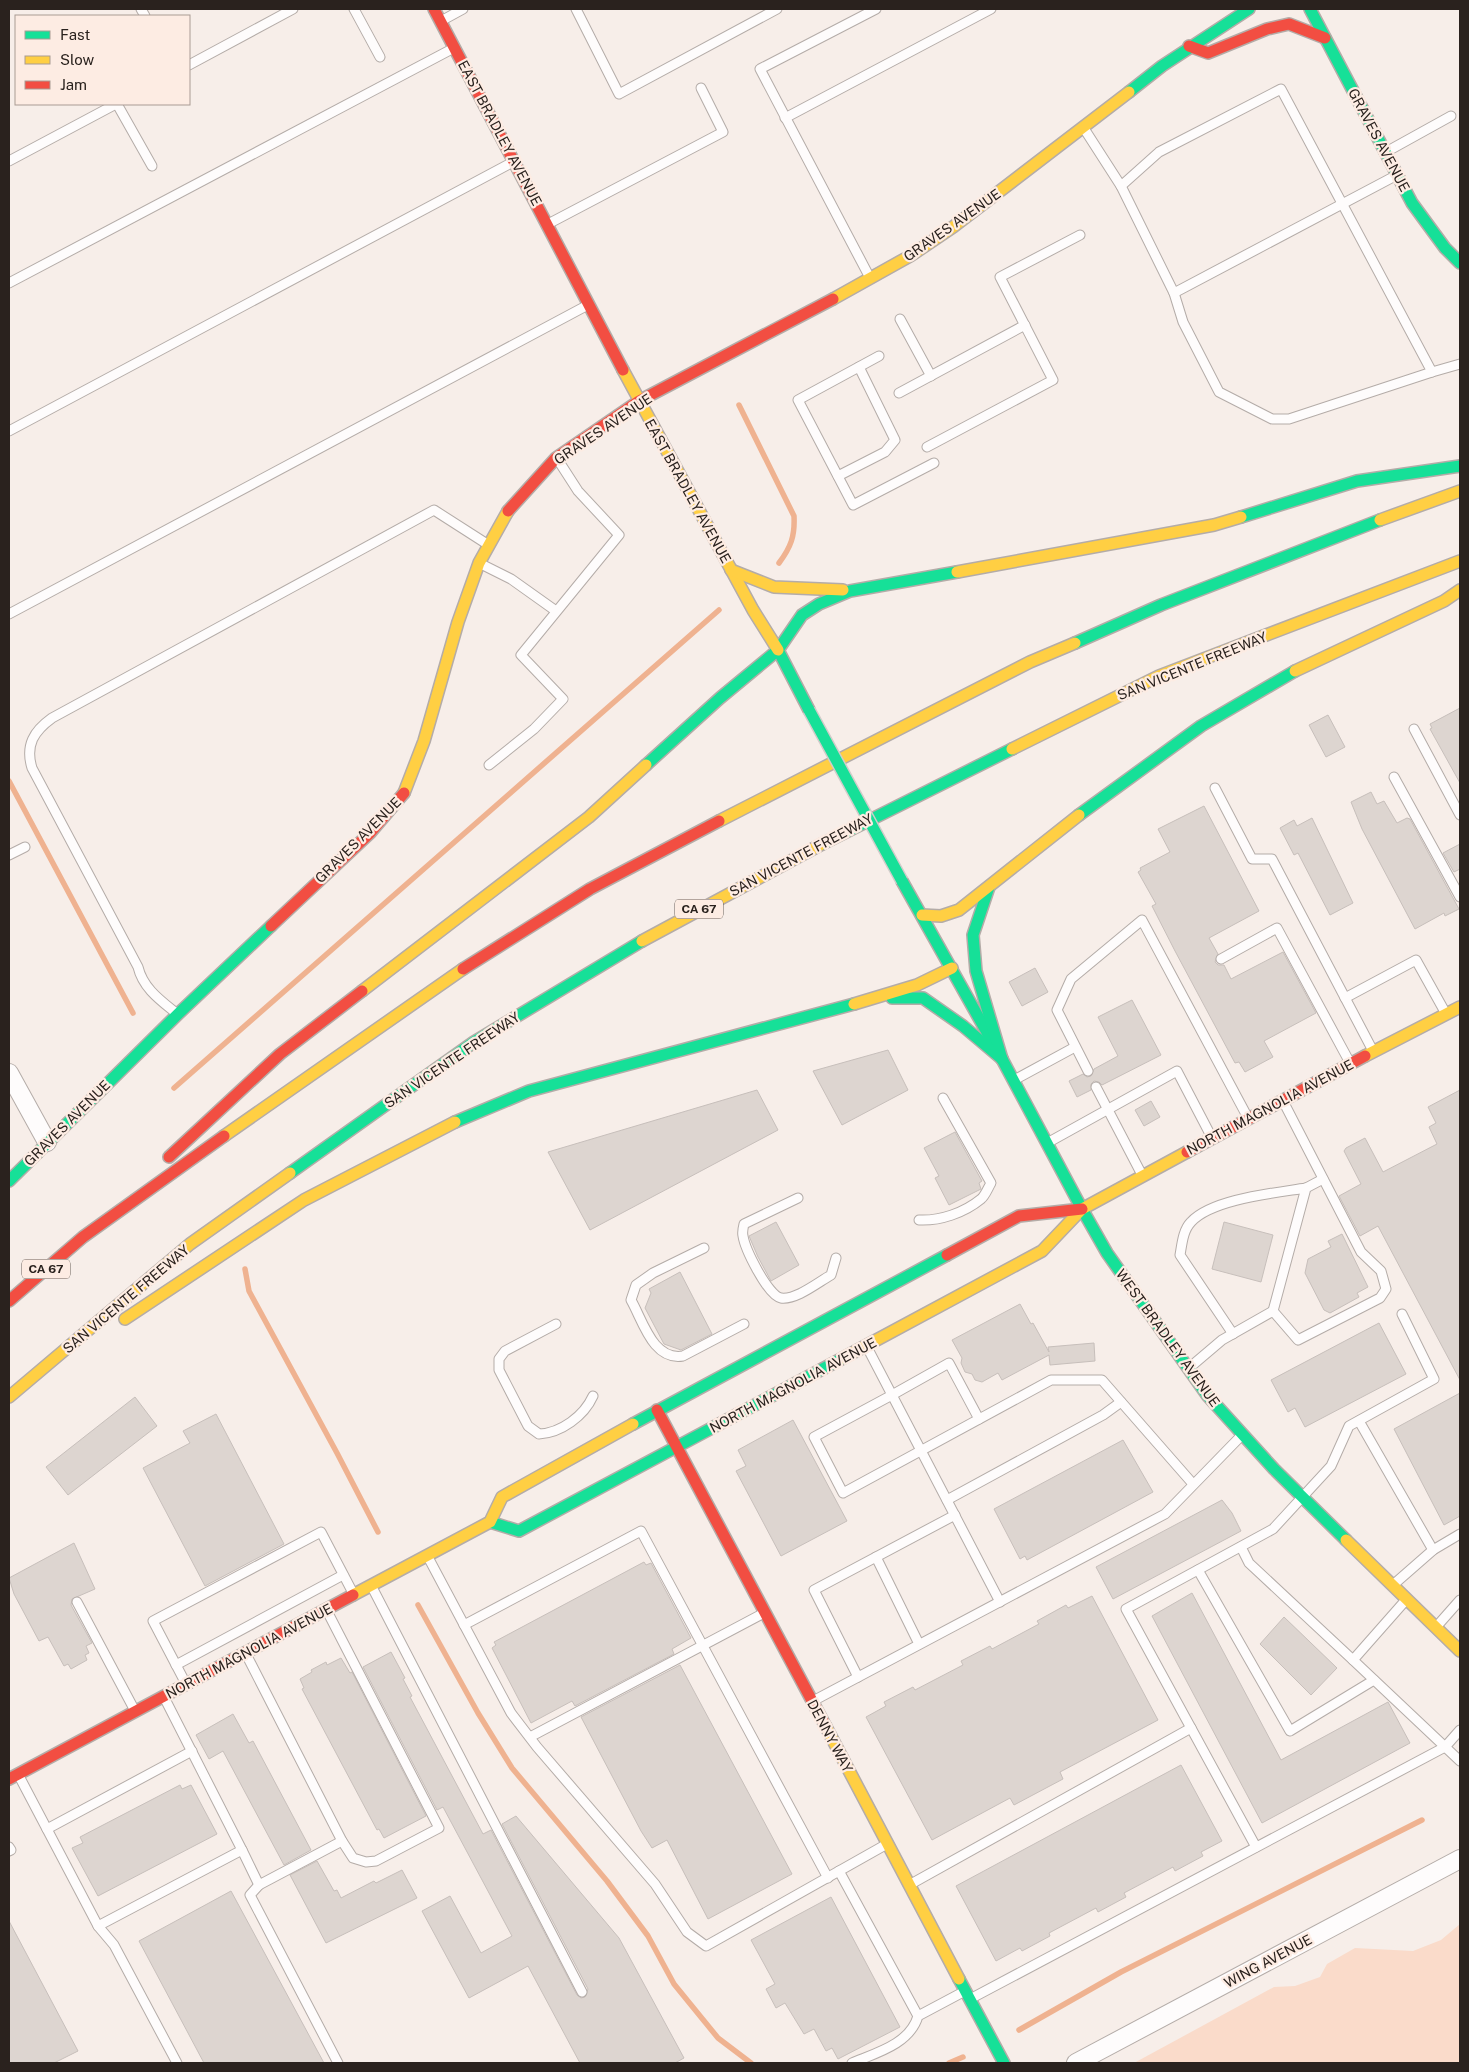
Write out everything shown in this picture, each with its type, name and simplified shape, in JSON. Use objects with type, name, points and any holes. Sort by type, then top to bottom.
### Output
[{"type":"main road","name":"EAST BRADLEY AVENUE","points":[[434,9],[515,160],[639,401],[753,610],[778,650],[808,710],[902,881],[952,968]]},
{"type":"main road","name":"GRAVES AVENUE","points":[[9,1181],[178,1014],[370,832],[402,797],[427,732],[458,622],[487,544],[506,513],[556,458],[639,401],[871,279],[953,227],[1084,129],[1189,46],[1249,9]]},
{"type":"main road","name":"GRAVES AVENUE","points":[[1310,9],[1397,175],[1430,228],[1460,263]]},
{"type":"main road","points":[[1189,46],[1208,53],[1267,29],[1289,24],[1325,38]]},
{"type":"main road","points":[[163,1162],[280,1054],[589,817],[720,698],[778,650],[802,616],[819,604],[850,591],[1214,525],[1356,481],[1460,466]]},
{"type":"main road","name":"CA 67","points":[[9,1301],[83,1237],[452,976],[590,889],[857,749],[1030,662],[1161,605],[1342,532],[1460,491]]},
{"type":"main road","name":"SAN VICENTE FREEWAY","points":[[12,1394],[198,1238],[474,1042],[664,928],[850,829],[1159,676],[1460,560]]},
{"type":"main road","points":[[732,570],[774,587],[850,591]]},
{"type":"main road","points":[[922,915],[940,916],[959,910],[1140,768],[1237,704],[1319,657],[1444,601],[1460,590]]},
{"type":"main road","points":[[989,887],[973,935],[976,971],[1002,1059]]},
{"type":"main road","points":[[114,1326],[304,1200],[437,1129],[529,1090],[860,1003],[917,985],[952,968]]},
{"type":"main road","name":"WEST BRADLEY AVENUE","points":[[952,968],[1107,1253],[1207,1395],[1303,1497],[1460,1651]]},
{"type":"main road","points":[[860,1003],[901,997],[923,998],[963,1026],[1002,1059]]},
{"type":"main road","name":"NORTH MAGNOLIA AVENUE","points":[[490,1522],[519,1532],[1042,1251],[1082,1209],[1350,1063],[1460,1007]]},
{"type":"main road","points":[[83,1237],[149,1176]]},
{"type":"main road","name":"NORTH MAGNOLIA AVENUE","points":[[14,1777],[490,1522],[502,1497],[657,1410],[1019,1216],[1082,1209]]},
{"type":"main road","points":[[12,1394],[98,1337]]},
{"type":"main road","name":"DENNY WAY","points":[[657,1410],[1004,2063]]},
{"type":"street","points":[[9,1073],[47,1142]]},
{"type":"street","name":"WING AVENUE","points":[[1076,2063],[1460,1859]]},
{"type":"lane","points":[[190,64],[293,9]]},
{"type":"lane","points":[[354,9],[380,57]]},
{"type":"lane","points":[[440,21],[463,9]]},
{"type":"lane","points":[[576,9],[619,94],[777,9]]},
{"type":"lane","points":[[871,279],[760,69],[876,9]]},
{"type":"lane","points":[[785,118],[991,9]]},
{"type":"lane","points":[[9,284],[455,47]]},
{"type":"lane","points":[[548,224],[723,132],[701,88]]},
{"type":"lane","points":[[1121,186],[1159,152],[1282,89],[1432,372]]},
{"type":"lane","points":[[9,161],[115,105]]},
{"type":"lane","points":[[118,105],[152,166]]},
{"type":"lane","points":[[1386,152],[1451,116]]},
{"type":"lane","points":[[1084,129],[1121,186],[1174,293],[1183,322],[1219,392],[1272,419],[1298,416],[1460,364]]},
{"type":"lane","points":[[9,431],[515,160]]},
{"type":"lane","points":[[1174,293],[1397,175]]},
{"type":"lane","points":[[927,447],[1053,380],[1000,277],[1080,236]]},
{"type":"lane","points":[[9,614],[590,304]]},
{"type":"lane","points":[[900,318],[931,376]]},
{"type":"lane","points":[[899,393],[1025,325]]},
{"type":"lane","points":[[879,356],[798,400],[853,505],[934,463]]},
{"type":"lane","points":[[838,476],[884,452],[895,440],[859,367]]},
{"type":"lane","points":[[489,765],[534,729],[563,699],[521,654],[619,535],[578,491],[556,458]]},
{"type":"lane","points":[[178,1014],[152,993],[140,976],[138,967],[32,768],[28,750],[36,732],[52,718],[434,510],[487,544]]},
{"type":"lane","points":[[479,563],[511,579],[556,611]]},
{"type":"lane","points":[[1414,729],[1460,815]]},
{"type":"lane","points":[[1394,777],[1460,897]]},
{"type":"lane","points":[[1215,788],[1252,859],[1272,859],[1373,1052]]},
{"type":"lane","points":[[9,855],[25,847]]},
{"type":"lane","points":[[1088,1071],[1057,1010],[1071,979],[1142,920],[1248,1118]]},
{"type":"lane","points":[[1222,959],[1277,928],[1350,1063]]},
{"type":"lane","points":[[1345,998],[1416,960],[1446,1014]]},
{"type":"lane","points":[[1014,1080],[1075,1047]]},
{"type":"lane","points":[[1047,1143],[1177,1071],[1212,1138]]},
{"type":"lane","points":[[1096,1087],[1142,1176]]},
{"type":"lane","points":[[919,1220],[934,1220],[954,1214],[982,1199],[991,1183],[943,1098]]},
{"type":"lane","points":[[1274,1311],[1298,1340],[1384,1294],[1386,1283],[1381,1271],[1361,1252],[1282,1100]]},
{"type":"lane","points":[[1233,1334],[1180,1255],[1186,1229],[1192,1221],[1223,1203],[1306,1188],[1323,1178]]},
{"type":"lane","points":[[1189,1368],[1222,1340],[1274,1311],[1306,1188]]},
{"type":"lane","points":[[798,1198],[744,1224],[742,1233],[745,1245],[770,1292],[780,1298],[792,1297],[831,1275],[836,1258]]},
{"type":"lane","points":[[704,1248],[653,1272],[636,1285],[631,1300],[658,1349],[675,1357],[683,1356],[744,1324]]},
{"type":"lane","points":[[1256,1847],[1126,1609],[1273,1530],[1331,1466],[1349,1426],[1434,1378],[1402,1314]]},
{"type":"lane","points":[[556,1324],[505,1351],[499,1359],[499,1370],[528,1426],[538,1434],[551,1433],[577,1417],[587,1409],[593,1396]]},
{"type":"lane","points":[[866,1346],[1000,1602]]},
{"type":"lane","points":[[979,1419],[949,1363],[814,1437],[843,1492],[921,1451],[1051,1380],[1102,1380],[1193,1484]]},
{"type":"lane","points":[[947,1500],[1104,1415],[1121,1402]]},
{"type":"lane","points":[[1359,1421],[1433,1550]]},
{"type":"lane","points":[[812,1702],[1165,1514],[1243,1434]]},
{"type":"lane","points":[[858,1677],[814,1590],[955,1516]]},
{"type":"lane","points":[[464,1625],[641,1531],[828,1878]]},
{"type":"lane","points":[[187,1685],[153,1621],[321,1532],[354,1595]]},
{"type":"lane","points":[[1393,1585],[1433,1550],[1460,1534]]},
{"type":"lane","points":[[1240,1547],[1249,1563],[1460,1761]]},
{"type":"lane","points":[[427,1556],[511,1713],[656,1884],[687,1932],[706,1946],[887,1844]]},
{"type":"lane","points":[[876,1557],[919,1644]]},
{"type":"lane","points":[[1198,1570],[1290,1731],[1374,1680]]},
{"type":"lane","points":[[176,1665],[344,1575]]},
{"type":"lane","points":[[372,1586],[582,1992]]},
{"type":"lane","points":[[1353,1660],[1406,1598]]},
{"type":"lane","points":[[1436,1627],[1460,1600]]},
{"type":"lane","points":[[77,1602],[136,1712]]},
{"type":"lane","points":[[246,1653],[342,1841],[353,1858],[366,1862],[376,1861],[438,1828],[326,1610]]},
{"type":"lane","points":[[530,1737],[765,1613]]},
{"type":"lane","points":[[164,1697],[259,1885]]},
{"type":"lane","points":[[910,1884],[1191,1728]]},
{"type":"lane","points":[[918,2016],[967,1995],[1256,1847],[1445,1747],[1460,1730]]},
{"type":"lane","points":[[47,1830],[192,1750]]},
{"type":"lane","points":[[14,1777],[47,1830],[98,1926],[114,1944],[177,2063]]},
{"type":"lane","points":[[338,2063],[250,1895],[259,1885],[342,1841]]},
{"type":"lane","points":[[9,1847],[11,1850],[9,1851]]},
{"type":"lane","points":[[98,1926],[242,1850]]},
{"type":"lane","points":[[839,1871],[918,2016],[915,2027],[896,2043],[852,2063]]},
{"type":"shaded area","points":[[1460,1924],[1460,2063],[1134,2063],[1274,1987],[1295,1986],[1320,1977],[1327,1964],[1355,1948],[1413,1951],[1441,1940]]},
{"type":"building","points":[[1460,708],[1460,783],[1430,729],[1432,728],[1430,724]]},
{"type":"building","points":[[1328,715],[1345,747],[1326,757],[1309,725]]},
{"type":"building","points":[[1371,792],[1377,804],[1384,801],[1397,823],[1407,818],[1410,819],[1459,909],[1445,916],[1444,913],[1415,929],[1362,829],[1351,802]]},
{"type":"building","points":[[1204,806],[1259,911],[1209,938],[1218,954],[1215,962],[1218,965],[1224,965],[1231,979],[1283,952],[1316,1013],[1264,1041],[1273,1057],[1245,1072],[1239,1062],[1235,1063],[1175,951],[1152,906],[1156,904],[1138,872],[1141,870],[1140,868],[1170,852],[1158,829]]},
{"type":"building","points":[[1312,818],[1353,903],[1330,915],[1298,853],[1294,855],[1280,828],[1294,820],[1297,826]]},
{"type":"building","points":[[1460,844],[1460,869],[1454,872],[1443,853]]},
{"type":"building","points":[[1035,968],[1048,992],[1022,1006],[1009,982]]},
{"type":"building","points":[[1132,1000],[1161,1055],[1102,1085],[1094,1081],[1091,1084],[1091,1090],[1077,1097],[1069,1081],[1083,1074],[1087,1077],[1091,1076],[1094,1069],[1118,1056],[1098,1017]]},
{"type":"building","points":[[888,1050],[908,1090],[842,1125],[813,1071]]},
{"type":"building","points":[[757,1090],[778,1130],[590,1230],[548,1152]]},
{"type":"building","points":[[1460,1090],[1460,1380],[1378,1226],[1360,1236],[1339,1196],[1361,1184],[1344,1151],[1346,1148],[1365,1138],[1383,1172],[1437,1144],[1429,1127],[1436,1123],[1428,1107]]},
{"type":"building","points":[[1151,1101],[1160,1117],[1144,1126],[1135,1110]]},
{"type":"building","points":[[955,1132],[982,1181],[979,1183],[981,1189],[949,1205],[935,1178],[939,1176],[924,1148]]},
{"type":"building","points":[[776,1222],[799,1265],[771,1281],[749,1236]]},
{"type":"building","points":[[1224,1222],[1273,1235],[1261,1282],[1212,1269]]},
{"type":"building","points":[[1342,1234],[1368,1287],[1357,1293],[1359,1297],[1330,1313],[1324,1310],[1305,1273],[1308,1259],[1331,1247],[1328,1241]]},
{"type":"building","points":[[680,1272],[712,1334],[681,1350],[664,1344],[645,1308],[651,1293],[649,1289]]},
{"type":"building","points":[[1020,1304],[1049,1352],[1048,1347],[1094,1343],[1095,1361],[1050,1365],[1049,1355],[1002,1380],[998,1373],[982,1382],[975,1380],[972,1374],[965,1372],[961,1363],[962,1358],[952,1340]]},
{"type":"building","points":[[1379,1323],[1406,1374],[1305,1427],[1295,1408],[1288,1412],[1271,1380]]},
{"type":"building","points":[[1460,1393],[1460,1516],[1444,1525],[1394,1429]]},
{"type":"building","points":[[135,1397],[157,1426],[68,1495],[46,1467]]},
{"type":"building","points":[[216,1414],[284,1544],[205,1586],[143,1468],[190,1443],[183,1431]]},
{"type":"building","points":[[793,1420],[847,1521],[781,1556],[736,1471],[746,1466],[738,1450]]},
{"type":"building","points":[[1123,1440],[1153,1492],[1027,1560],[1025,1556],[1020,1559],[994,1509]]},
{"type":"building","points":[[1222,1500],[1232,1513],[1241,1531],[1113,1599],[1096,1567]]},
{"type":"building","points":[[74,1543],[95,1589],[72,1599],[71,1605],[92,1643],[86,1646],[89,1653],[85,1655],[87,1660],[71,1669],[68,1664],[64,1666],[48,1637],[39,1641],[14,1594],[9,1578]]},
{"type":"building","points":[[644,1562],[646,1565],[651,1563],[691,1638],[672,1649],[674,1654],[575,1706],[572,1701],[531,1723],[492,1648],[496,1645],[494,1642]]},
{"type":"building","points":[[1192,1593],[1281,1760],[1388,1702],[1410,1743],[1262,1823],[1152,1616]]},
{"type":"building","points":[[1092,1596],[1158,1720],[1060,1772],[1063,1779],[1014,1805],[1010,1798],[932,1840],[866,1717],[886,1706],[884,1702],[913,1687],[915,1690],[963,1665],[961,1661],[990,1646],[992,1649],[1039,1624],[1037,1621],[1066,1605],[1068,1608]]},
{"type":"building","points":[[1284,1617],[1337,1668],[1311,1695],[1260,1644]]},
{"type":"building","points":[[391,1652],[405,1678],[403,1679],[412,1696],[410,1697],[483,1834],[491,1830],[577,1995],[581,1998],[585,1997],[588,1989],[502,1824],[516,1816],[619,1938],[684,2058],[675,2063],[580,2063],[528,1966],[469,1998],[422,1911],[450,1896],[481,1953],[512,1936],[443,1807],[437,1810],[363,1667]]},
{"type":"building","points":[[341,1658],[350,1673],[352,1672],[426,1816],[384,1838],[379,1829],[377,1830],[302,1689],[304,1688],[300,1679],[312,1672],[311,1670],[326,1662],[327,1665]]},
{"type":"building","points":[[680,1665],[792,1874],[708,1919],[667,1840],[652,1848],[641,1831],[581,1717]]},
{"type":"building","points":[[233,1714],[249,1743],[253,1741],[311,1850],[284,1865],[223,1751],[209,1759],[196,1735]]},
{"type":"building","points":[[1181,1765],[1222,1841],[1201,1852],[1203,1856],[1175,1871],[1173,1867],[1124,1893],[1126,1897],[1098,1912],[1096,1908],[1049,1933],[1050,1936],[1022,1951],[1020,1948],[996,1961],[956,1886]]},
{"type":"building","points":[[180,1785],[182,1789],[191,1785],[217,1834],[98,1896],[72,1848],[83,1843],[80,1837]]},
{"type":"building","points":[[317,1861],[334,1891],[337,1890],[341,1898],[374,1881],[376,1883],[402,1870],[417,1898],[326,1943],[290,1875]]},
{"type":"building","points":[[231,1891],[324,2063],[204,2063],[139,1941]]},
{"type":"building","points":[[831,1897],[900,2027],[838,2059],[832,2048],[826,2051],[814,2029],[804,2034],[785,2003],[776,2008],[766,1989],[775,1984],[751,1940]]},
{"type":"building","points":[[9,1921],[78,2051],[54,2063],[9,2063]]},
{"type":"waterway","points":[[739,405],[794,516],[794,530],[791,541],[787,552],[779,563]]},
{"type":"waterway","points":[[174,1088],[719,610]]},
{"type":"waterway","points":[[9,781],[133,1013]]},
{"type":"waterway","points":[[245,1269],[249,1291],[378,1532]]},
{"type":"waterway","points":[[418,1605],[478,1713],[512,1768],[607,1881],[648,1936],[674,1984],[718,2038],[751,2063]]},
{"type":"waterway","points":[[1019,2030],[1121,1972],[1422,1820]]},
{"type":"waterway","points":[[949,2063],[963,2057]]},
{"type":"traffic: fast","points":[[1129,92],[1162,66],[1249,9]]},
{"type":"traffic: fast","points":[[1310,9],[1412,203],[1445,248],[1460,263]]},
{"type":"traffic: fast","points":[[1241,517],[1357,481],[1460,466]]},
{"type":"traffic: fast","points":[[1075,643],[1161,605],[1380,520]]},
{"type":"traffic: fast","points":[[646,765],[720,698],[778,650],[802,615],[819,604],[850,591],[957,572]]},
{"type":"traffic: fast","points":[[778,650],[809,710]]},
{"type":"traffic: fast","points":[[1079,815],[1201,726],[1295,671]]},
{"type":"traffic: fast","points":[[809,710],[902,881]]},
{"type":"traffic: fast","points":[[822,844],[1012,749]]},
{"type":"traffic: fast","points":[[902,881],[1002,1059],[1082,1209]]},
{"type":"traffic: fast","points":[[989,887],[973,935],[976,971],[1002,1059]]},
{"type":"traffic: fast","points":[[9,1181],[178,1014],[271,926]]},
{"type":"traffic: fast","points":[[290,1173],[474,1042],[642,941]]},
{"type":"traffic: fast","points":[[892,998],[923,998],[963,1026],[1002,1059]]},
{"type":"traffic: fast","points":[[455,1122],[529,1091],[854,1004]]},
{"type":"traffic: fast","points":[[1082,1209],[1107,1253],[1207,1395],[1274,1469],[1346,1540]]},
{"type":"traffic: fast","points":[[633,1424],[947,1255]]},
{"type":"traffic: fast","points":[[490,1522],[519,1531],[843,1358]]},
{"type":"traffic: fast","points":[[959,1979],[1004,2063]]},
{"type":"traffic: slow","points":[[833,299],[910,256],[953,227],[1129,92]]},
{"type":"traffic: slow","points":[[623,370],[753,610],[778,650]]},
{"type":"traffic: slow","points":[[1380,520],[1460,491]]},
{"type":"traffic: slow","points":[[404,793],[424,741],[458,622],[479,563],[508,511]]},
{"type":"traffic: slow","points":[[957,572],[1214,525],[1241,517]]},
{"type":"traffic: slow","points":[[1012,749],[1159,676],[1460,561]]},
{"type":"traffic: slow","points":[[731,570],[774,587],[843,590]]},
{"type":"traffic: slow","points":[[1295,671],[1444,601],[1460,590]]},
{"type":"traffic: slow","points":[[719,821],[1030,662],[1075,643]]},
{"type":"traffic: slow","points":[[362,991],[589,817],[646,765]]},
{"type":"traffic: slow","points":[[922,915],[941,916],[959,910],[1079,815]]},
{"type":"traffic: slow","points":[[642,941],[822,844]]},
{"type":"traffic: slow","points":[[854,1004],[917,985],[952,968]]},
{"type":"traffic: slow","points":[[224,1136],[463,969]]},
{"type":"traffic: slow","points":[[1365,1056],[1460,1007]]},
{"type":"traffic: slow","points":[[125,1319],[304,1200],[455,1122]]},
{"type":"traffic: slow","points":[[843,1358],[1042,1251],[1082,1209],[1187,1152]]},
{"type":"traffic: slow","points":[[9,1397],[190,1244],[290,1173]]},
{"type":"traffic: slow","points":[[353,1595],[490,1522],[502,1497],[633,1424]]},
{"type":"traffic: slow","points":[[1346,1540],[1460,1651]]},
{"type":"traffic: slow","points":[[826,1727],[959,1979]]},
{"type":"traffic: jam","points":[[434,9],[623,370]]},
{"type":"traffic: jam","points":[[1189,46],[1208,53],[1267,29],[1289,24],[1325,38]]},
{"type":"traffic: jam","points":[[508,511],[556,458],[639,401],[833,299]]},
{"type":"traffic: jam","points":[[271,926],[370,833],[404,793]]},
{"type":"traffic: jam","points":[[463,969],[590,889],[719,821]]},
{"type":"traffic: jam","points":[[169,1157],[280,1054],[362,991]]},
{"type":"traffic: jam","points":[[1187,1152],[1365,1056]]},
{"type":"traffic: jam","points":[[9,1301],[83,1237],[224,1136]]},
{"type":"traffic: jam","points":[[947,1255],[1019,1216],[1082,1209]]},
{"type":"traffic: jam","points":[[657,1410],[826,1727]]},
{"type":"traffic: jam","points":[[9,1779],[353,1595]]}]
